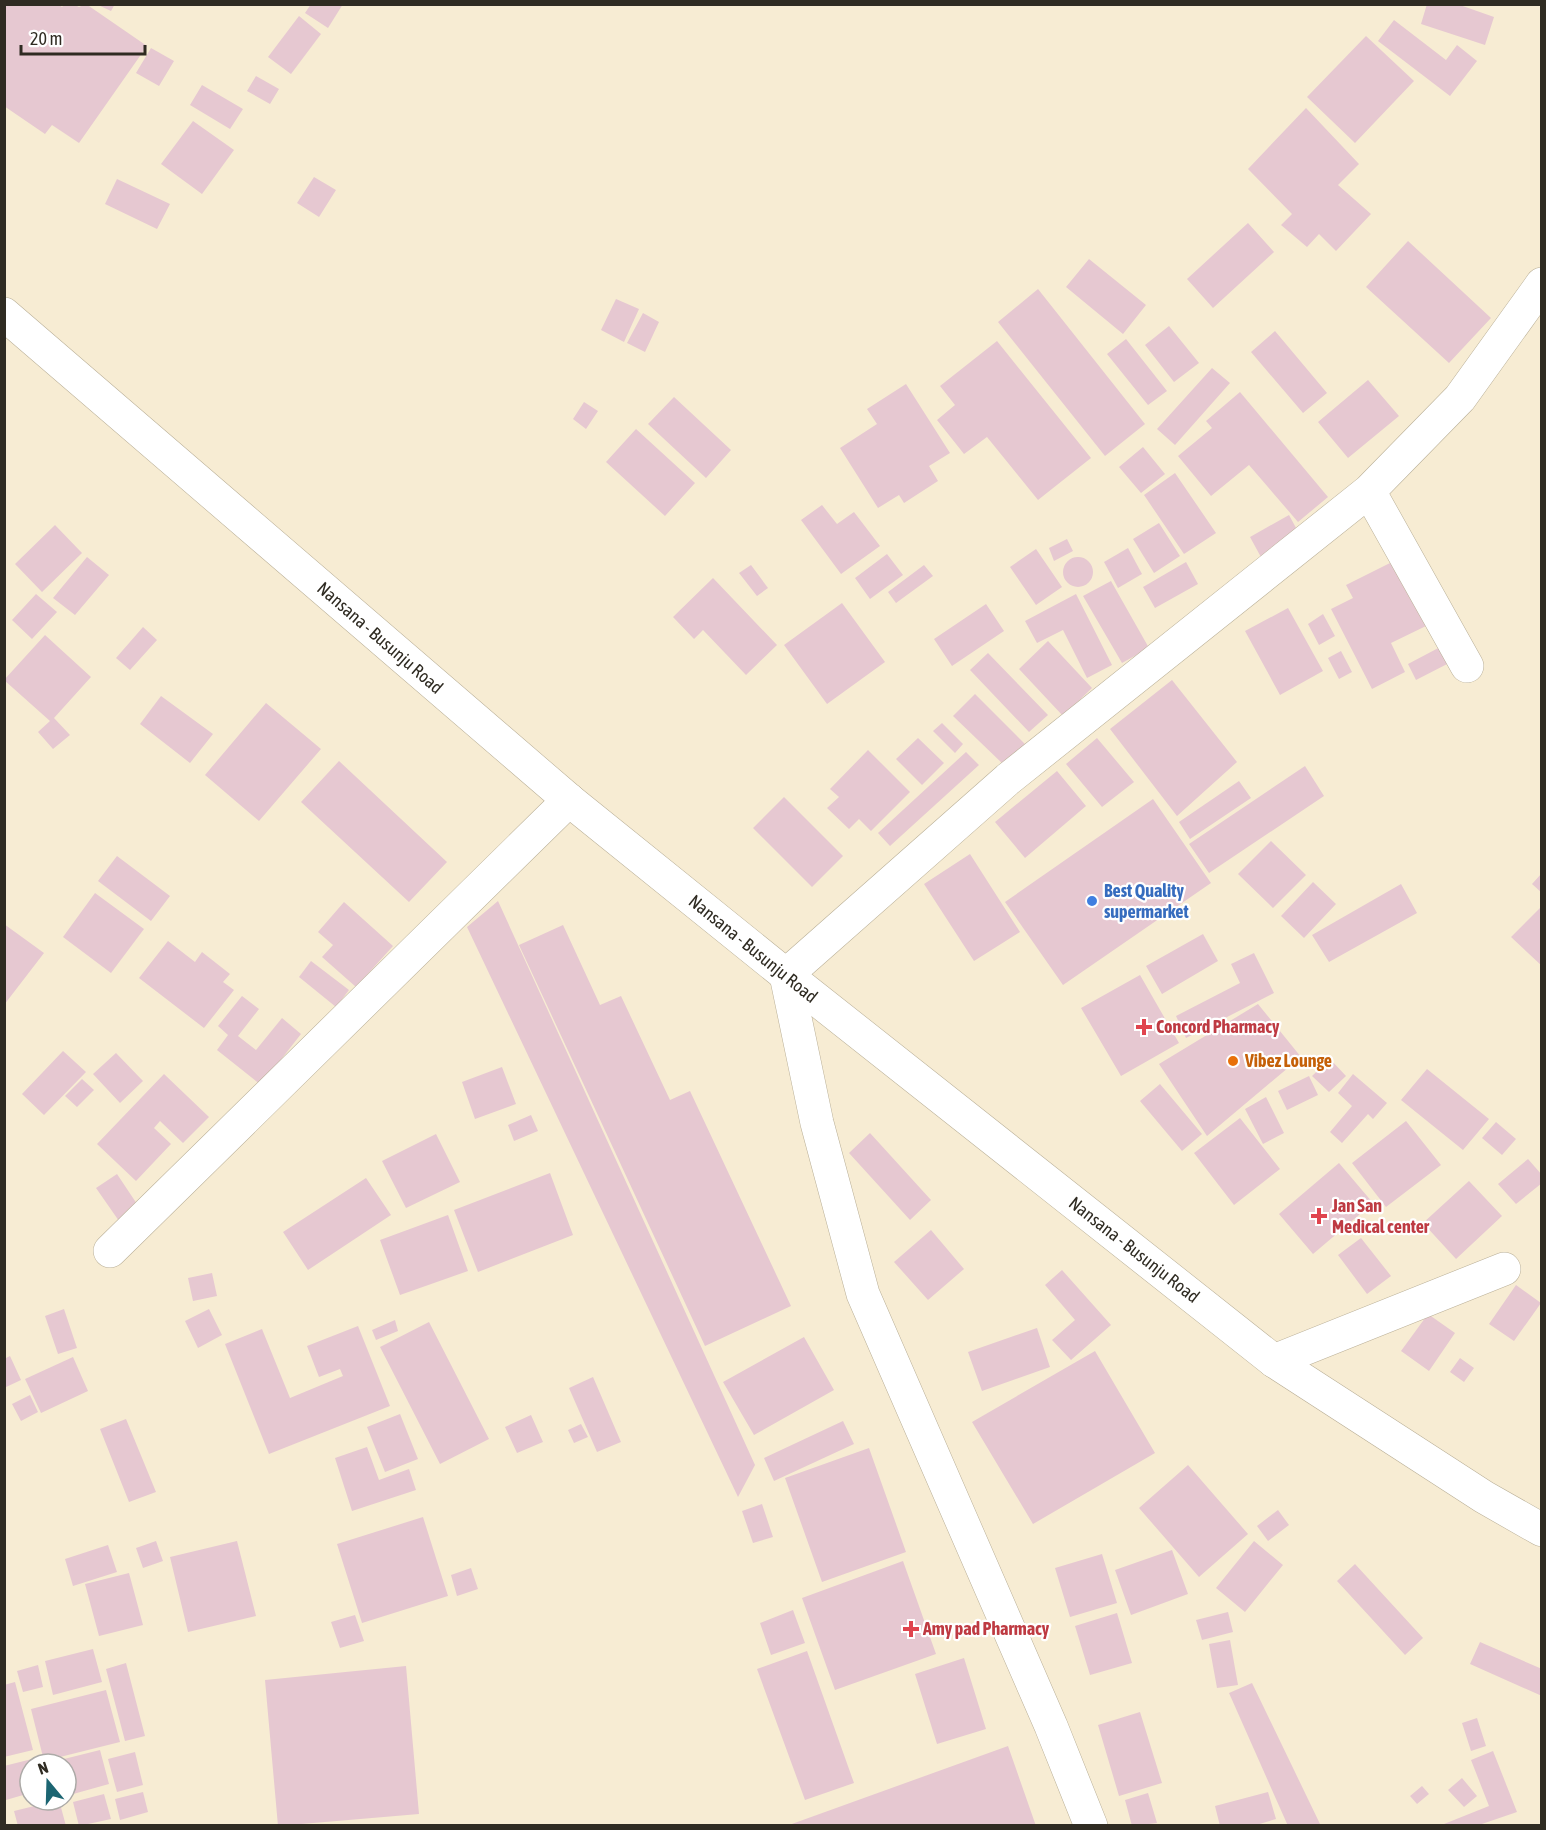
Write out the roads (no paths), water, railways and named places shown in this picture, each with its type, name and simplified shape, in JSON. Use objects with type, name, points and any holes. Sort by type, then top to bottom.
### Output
[{"type":"street","points":[[1091,1826],[1051,1726],[863,1294],[817,1123],[786,975],[1008,780],[1370,491],[1460,399],[1542,284]]},
{"type":"street","name":"Nansana - Busunju Road","points":[[4,315],[568,800],[1274,1361],[1484,1497],[1542,1530]]},
{"type":"street","points":[[1370,491],[1467,666]]},
{"type":"street","points":[[110,1251],[568,800]]},
{"type":"street","points":[[1274,1361],[1504,1269]]},
{"type":"place","name":"Best Quality supermarket","points":[[1092,901]]},
{"type":"place","name":"Concord Pharmacy","points":[[1144,1027]]},
{"type":"place","name":"Vibez Lounge","points":[[1233,1061]]},
{"type":"place","name":"Jan San Medical center","points":[[1319,1216]]},
{"type":"place","name":"Amy pad Pharmacy","points":[[911,1629]]}]
